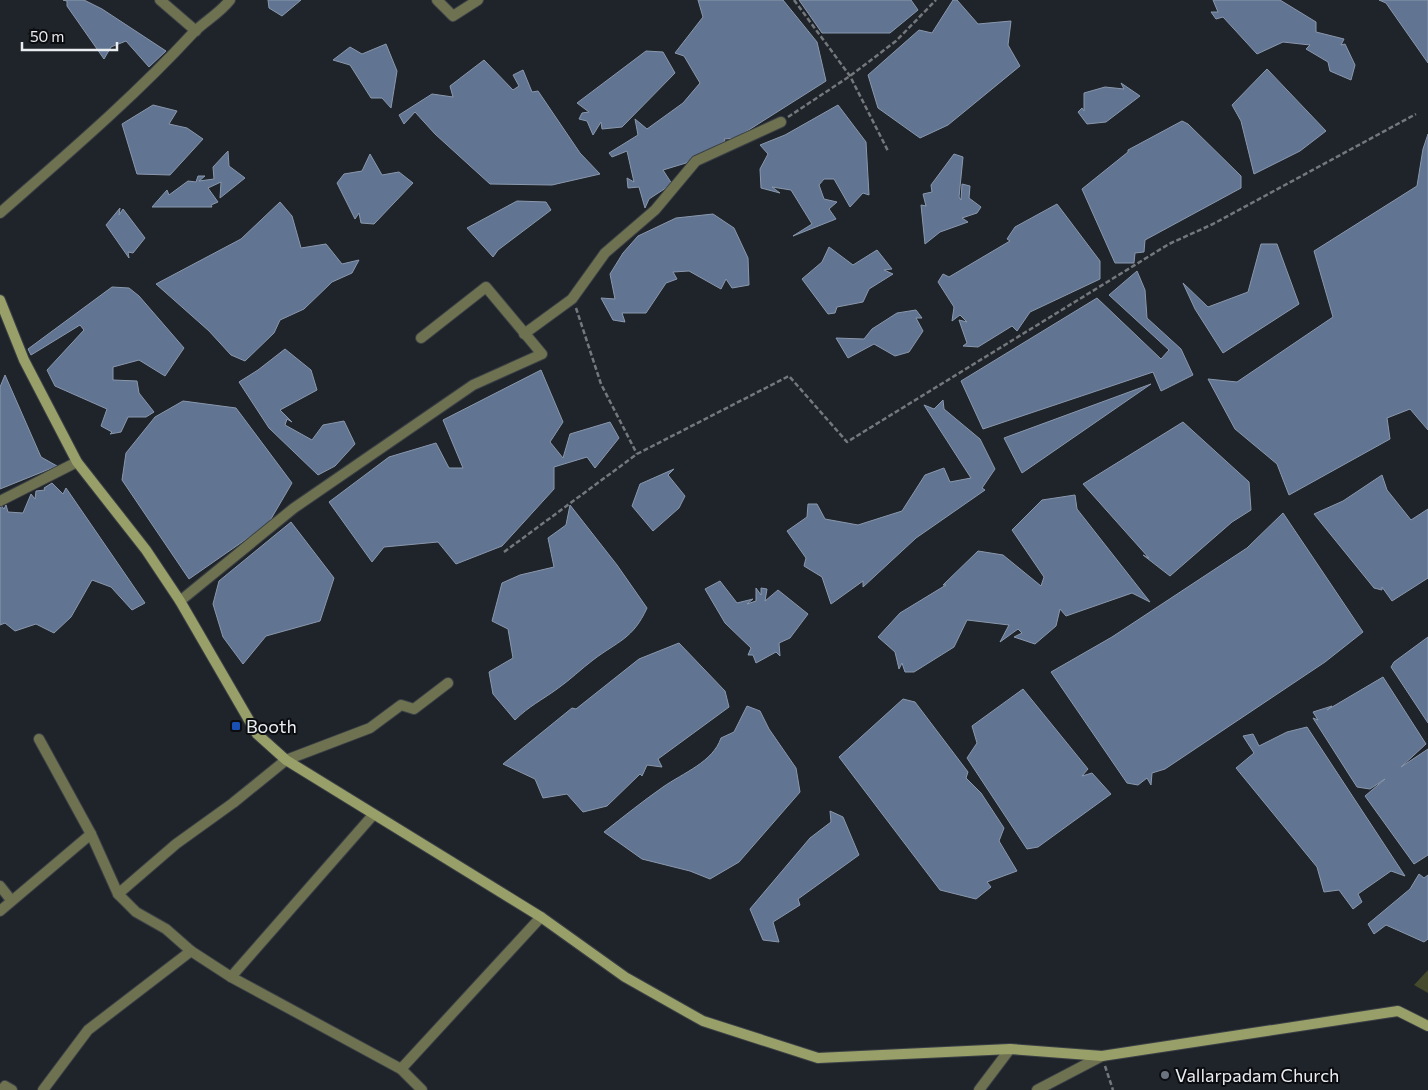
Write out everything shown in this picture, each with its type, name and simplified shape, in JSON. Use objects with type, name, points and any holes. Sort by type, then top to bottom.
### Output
[{"type":"main road","points":[[0,300],[24,360],[77,462],[146,550],[180,601],[257,734],[286,760],[541,917],[624,977],[704,1022],[818,1058],[1010,1049],[1102,1056],[1398,1011],[1428,1026]]},
{"type":"street","points":[[160,0],[196,31]]},
{"type":"street","points":[[0,213],[154,75],[196,31],[221,11],[230,0]]},
{"type":"street","points":[[437,0],[453,16],[478,0]]},
{"type":"street","points":[[524,334],[572,299],[605,253],[655,210],[696,161],[781,122]]},
{"type":"street","points":[[180,601],[310,496],[473,385],[542,354],[486,287],[421,338]]},
{"type":"street","points":[[0,501],[77,462]]},
{"type":"street","points":[[118,894],[176,844],[233,803],[286,760],[370,728],[402,705],[414,709],[448,683]]},
{"type":"street","points":[[39,739],[91,834],[118,894],[136,912],[166,929],[191,950],[231,977],[401,1069],[422,1090]]},
{"type":"street","points":[[231,977],[373,815]]},
{"type":"street","points":[[0,911],[91,834]]},
{"type":"street","points":[[0,886],[11,900]]},
{"type":"street","points":[[401,1069],[541,917]]},
{"type":"street","points":[[43,1090],[88,1030],[191,950]]},
{"type":"street","points":[[979,1090],[1010,1049]]},
{"type":"street","points":[[1037,1090],[1102,1056]]},
{"type":"street","points":[[2,1090],[5,1086],[12,1090]]},
{"type":"path","points":[[794,0],[850,76],[888,151]]},
{"type":"path","points":[[781,122],[850,76],[896,41],[936,0]]},
{"type":"path","points":[[504,552],[637,454],[789,376],[848,442],[1169,244],[1213,224],[1416,114]]},
{"type":"path","points":[[572,299],[602,384],[637,454]]},
{"type":"path","points":[[1102,1056],[1113,1090]]},
{"type":"green space","points":[[1428,970],[1428,993],[1414,985]]},
{"type":"water","points":[[63,0],[84,0],[102,9],[166,51],[149,67],[126,41],[111,47],[104,59],[67,6],[67,1]]},
{"type":"water","points":[[268,0],[301,0],[282,16],[269,8]]},
{"type":"water","points":[[698,0],[783,0],[817,42],[826,81],[736,138],[724,139],[725,141],[686,163],[663,170],[672,184],[649,199],[645,208],[639,187],[628,188],[627,178],[634,182],[627,151],[612,157],[609,153],[638,135],[635,119],[647,129],[683,103],[700,83],[684,56],[675,53],[703,17]]},
{"type":"water","points":[[799,0],[911,0],[918,10],[890,33],[822,33]]},
{"type":"water","points":[[953,0],[957,0],[978,24],[1011,21],[1008,45],[1020,66],[948,125],[920,138],[878,108],[868,75],[919,30],[932,33]]},
{"type":"water","points":[[1213,0],[1280,0],[1316,22],[1316,32],[1344,39],[1341,45],[1345,44],[1355,65],[1351,80],[1330,71],[1328,62],[1306,49],[1310,45],[1283,42],[1257,54],[1223,17],[1216,19],[1211,12],[1218,12]]},
{"type":"water","points":[[1379,0],[1428,0],[1428,63],[1386,3]]},
{"type":"water","points":[[386,44],[397,71],[391,108],[382,98],[371,98],[350,65],[333,60],[350,47],[362,54]]},
{"type":"water","points":[[646,51],[663,52],[675,73],[622,127],[602,129],[601,122],[593,135],[587,121],[579,119],[582,113],[589,112],[577,103]]},
{"type":"water","points":[[484,60],[513,90],[519,86],[513,75],[523,70],[532,92],[538,91],[580,153],[600,174],[552,185],[490,184],[435,134],[415,112],[404,124],[399,115],[432,94],[453,97],[450,86]]},
{"type":"water","points":[[1267,69],[1326,131],[1300,151],[1254,174],[1241,121],[1232,105]]},
{"type":"water","points":[[1121,83],[1140,96],[1106,122],[1087,124],[1078,112],[1082,108],[1084,111],[1084,93],[1105,87],[1124,89]]},
{"type":"water","points":[[153,105],[177,111],[169,124],[187,128],[203,139],[170,175],[137,174],[122,124]]},
{"type":"water","points":[[838,105],[866,142],[869,195],[863,193],[850,207],[834,179],[824,179],[819,185],[824,199],[837,202],[829,209],[836,219],[793,236],[812,224],[791,190],[772,187],[780,193],[761,188],[760,169],[768,154],[760,145],[785,135]]},
{"type":"water","points":[[1182,121],[1188,124],[1241,176],[1241,188],[1145,240],[1144,252],[1135,253],[1134,263],[1115,263],[1082,189],[1128,152],[1128,150]]},
{"type":"water","points":[[1428,134],[1428,430],[1410,409],[1387,418],[1390,439],[1289,495],[1277,464],[1235,429],[1208,379],[1237,382],[1333,317],[1314,251],[1417,186],[1423,149]]},
{"type":"water","points":[[228,151],[229,166],[245,178],[220,198],[221,182],[208,188],[218,202],[211,205],[212,207],[152,207],[167,190],[169,195],[188,181],[196,182],[198,176],[205,176],[199,181],[214,179],[213,167]]},
{"type":"water","points":[[370,154],[382,175],[399,172],[413,183],[374,224],[361,223],[359,213],[355,219],[337,183],[344,174],[362,171]]},
{"type":"water","points":[[954,154],[963,157],[959,197],[961,200],[962,184],[970,186],[969,198],[981,207],[977,213],[962,218],[968,222],[940,232],[925,244],[921,205],[926,206],[923,194],[932,192],[931,185]]},
{"type":"water","points":[[517,201],[546,202],[551,210],[498,250],[493,257],[467,228]]},
{"type":"water","points":[[280,202],[292,216],[301,248],[326,244],[342,264],[359,260],[352,273],[332,282],[304,309],[280,320],[274,333],[245,361],[231,355],[209,331],[156,284],[241,239]]},
{"type":"water","points":[[1057,204],[1100,261],[1100,279],[1030,312],[1017,331],[1012,326],[978,347],[963,346],[967,343],[959,320],[967,322],[960,315],[952,321],[954,307],[938,282],[943,274],[949,277],[1010,241],[1007,239],[1015,227]]},
{"type":"water","points":[[120,208],[119,215],[123,209],[145,238],[133,253],[128,252],[129,258],[106,225]]},
{"type":"water","points":[[713,214],[734,228],[748,258],[749,285],[732,288],[726,279],[721,289],[689,271],[673,272],[677,279],[666,283],[646,313],[622,313],[625,322],[613,320],[601,298],[615,299],[610,274],[623,253],[638,236],[676,218]]},
{"type":"water","points":[[1261,244],[1277,244],[1299,304],[1223,353],[1195,309],[1183,283],[1208,307],[1248,292]]},
{"type":"water","points":[[829,247],[853,265],[877,250],[892,269],[884,270],[893,274],[869,289],[863,302],[837,307],[835,313],[828,314],[802,279],[822,262]]},
{"type":"water","points":[[1137,271],[1145,290],[1147,318],[1181,349],[1193,375],[1161,391],[1153,372],[983,429],[961,381],[1097,298],[1161,359],[1169,350],[1109,295]]},
{"type":"water","points":[[112,287],[129,288],[139,296],[184,348],[165,376],[139,360],[113,367],[113,380],[137,381],[139,393],[154,412],[146,417],[128,417],[121,432],[110,434],[112,432],[101,426],[107,409],[55,386],[47,370],[84,330],[80,325],[31,355],[28,349]]},
{"type":"water","points":[[916,310],[922,318],[916,318],[923,331],[909,352],[895,356],[874,344],[848,358],[836,338],[864,339],[872,329],[897,313]]},
{"type":"water","points":[[285,349],[311,370],[317,390],[280,410],[292,422],[287,419],[285,425],[312,440],[323,425],[344,421],[355,444],[335,466],[318,475],[269,428],[239,382]]},
{"type":"water","points":[[541,370],[563,422],[550,442],[563,458],[570,434],[610,422],[619,438],[595,468],[587,457],[554,467],[554,489],[502,546],[456,564],[438,542],[384,547],[372,562],[329,502],[389,457],[436,443],[449,468],[463,468],[443,420]]},
{"type":"water","points":[[5,375],[41,457],[57,466],[0,489],[0,387]]},
{"type":"water","points":[[1151,384],[1022,473],[1004,438]]},
{"type":"water","points":[[943,400],[944,409],[980,439],[995,469],[982,488],[985,490],[916,538],[863,587],[863,581],[831,604],[822,577],[804,566],[806,558],[787,531],[807,517],[808,504],[817,504],[825,519],[858,525],[902,511],[925,475],[944,468],[950,482],[971,478],[924,405],[934,409]]},
{"type":"water","points":[[183,401],[236,408],[292,483],[268,524],[189,579],[122,480],[126,453],[155,417]]},
{"type":"water","points":[[1183,422],[1249,482],[1251,510],[1232,522],[1170,576],[1143,555],[1149,558],[1083,484]]},
{"type":"water","points":[[674,469],[668,475],[685,496],[679,508],[653,531],[632,506],[640,484]]},
{"type":"water","points":[[1382,475],[1387,490],[1411,520],[1428,509],[1428,578],[1392,601],[1382,587],[1382,590],[1374,588],[1314,514],[1343,501]]},
{"type":"water","points":[[52,483],[63,494],[66,488],[145,603],[132,610],[111,587],[92,580],[71,617],[54,633],[36,624],[15,631],[5,623],[0,625],[0,504],[4,509],[6,505],[8,512],[23,513],[31,494],[35,499],[36,491],[45,490],[44,488]]},
{"type":"water","points":[[1075,495],[1077,509],[1150,602],[1132,593],[1066,616],[1060,609],[1056,626],[1035,644],[1014,637],[1022,633],[1018,629],[1000,642],[1009,625],[967,620],[954,647],[914,672],[905,672],[902,663],[899,669],[895,652],[878,637],[900,613],[946,585],[943,585],[978,551],[1003,555],[1041,586],[1044,577],[1012,530],[1042,500]]},
{"type":"water","points":[[570,505],[617,565],[647,608],[636,627],[630,633],[515,720],[493,694],[489,672],[513,658],[508,629],[492,621],[502,583],[520,575],[554,567],[548,538],[566,525]]},
{"type":"water","points":[[1283,513],[1363,632],[1325,662],[1165,769],[1152,773],[1151,785],[1147,778],[1138,785],[1127,783],[1051,672],[1112,637],[1247,548]]},
{"type":"water","points":[[291,522],[334,578],[320,621],[266,636],[243,664],[223,637],[213,604],[219,581]]},
{"type":"water","points":[[720,581],[737,603],[753,599],[747,604],[756,601],[756,588],[761,595],[761,588],[767,589],[765,601],[778,590],[808,614],[790,638],[779,643],[780,656],[776,652],[756,663],[753,655],[748,655],[751,648],[725,623],[705,589]]},
{"type":"water","points":[[1428,637],[1428,723],[1391,667],[1394,662]]},
{"type":"water","points":[[679,643],[725,691],[729,707],[658,759],[662,767],[647,765],[642,776],[640,774],[607,806],[583,812],[567,794],[543,798],[535,779],[503,764],[572,708],[576,709],[639,659]]},
{"type":"water","points":[[1383,677],[1426,744],[1401,767],[1428,749],[1428,855],[1414,864],[1365,796],[1385,779],[1370,789],[1357,787],[1313,718],[1318,720],[1313,712],[1332,706],[1327,710]]},
{"type":"water","points":[[1023,689],[1088,769],[1082,776],[1092,773],[1111,794],[1038,847],[1027,849],[967,758],[977,743],[972,726]]},
{"type":"water","points":[[903,699],[915,702],[968,772],[966,778],[981,793],[1004,828],[999,841],[1017,871],[987,882],[991,887],[976,899],[940,890],[839,757]]},
{"type":"water","points":[[747,706],[760,711],[769,729],[796,768],[800,792],[739,862],[710,879],[690,871],[642,859],[604,832],[656,792],[711,754],[721,738],[734,732]]},
{"type":"water","points":[[1307,727],[1405,876],[1391,871],[1358,894],[1362,902],[1353,909],[1339,890],[1324,892],[1317,867],[1236,768],[1254,753],[1243,736],[1253,734],[1259,746],[1287,732]]},
{"type":"water","points":[[830,811],[843,817],[859,855],[798,899],[800,905],[773,922],[779,942],[763,940],[750,909],[810,838],[831,822]]},
{"type":"water","points":[[1419,874],[1424,878],[1428,875],[1428,939],[1424,942],[1386,925],[1374,934],[1368,924],[1410,889]]},
{"type":"place","name":"Booth","points":[[236,726]]},
{"type":"place","name":"Vallarpadam Church","points":[[1165,1075]]}]
